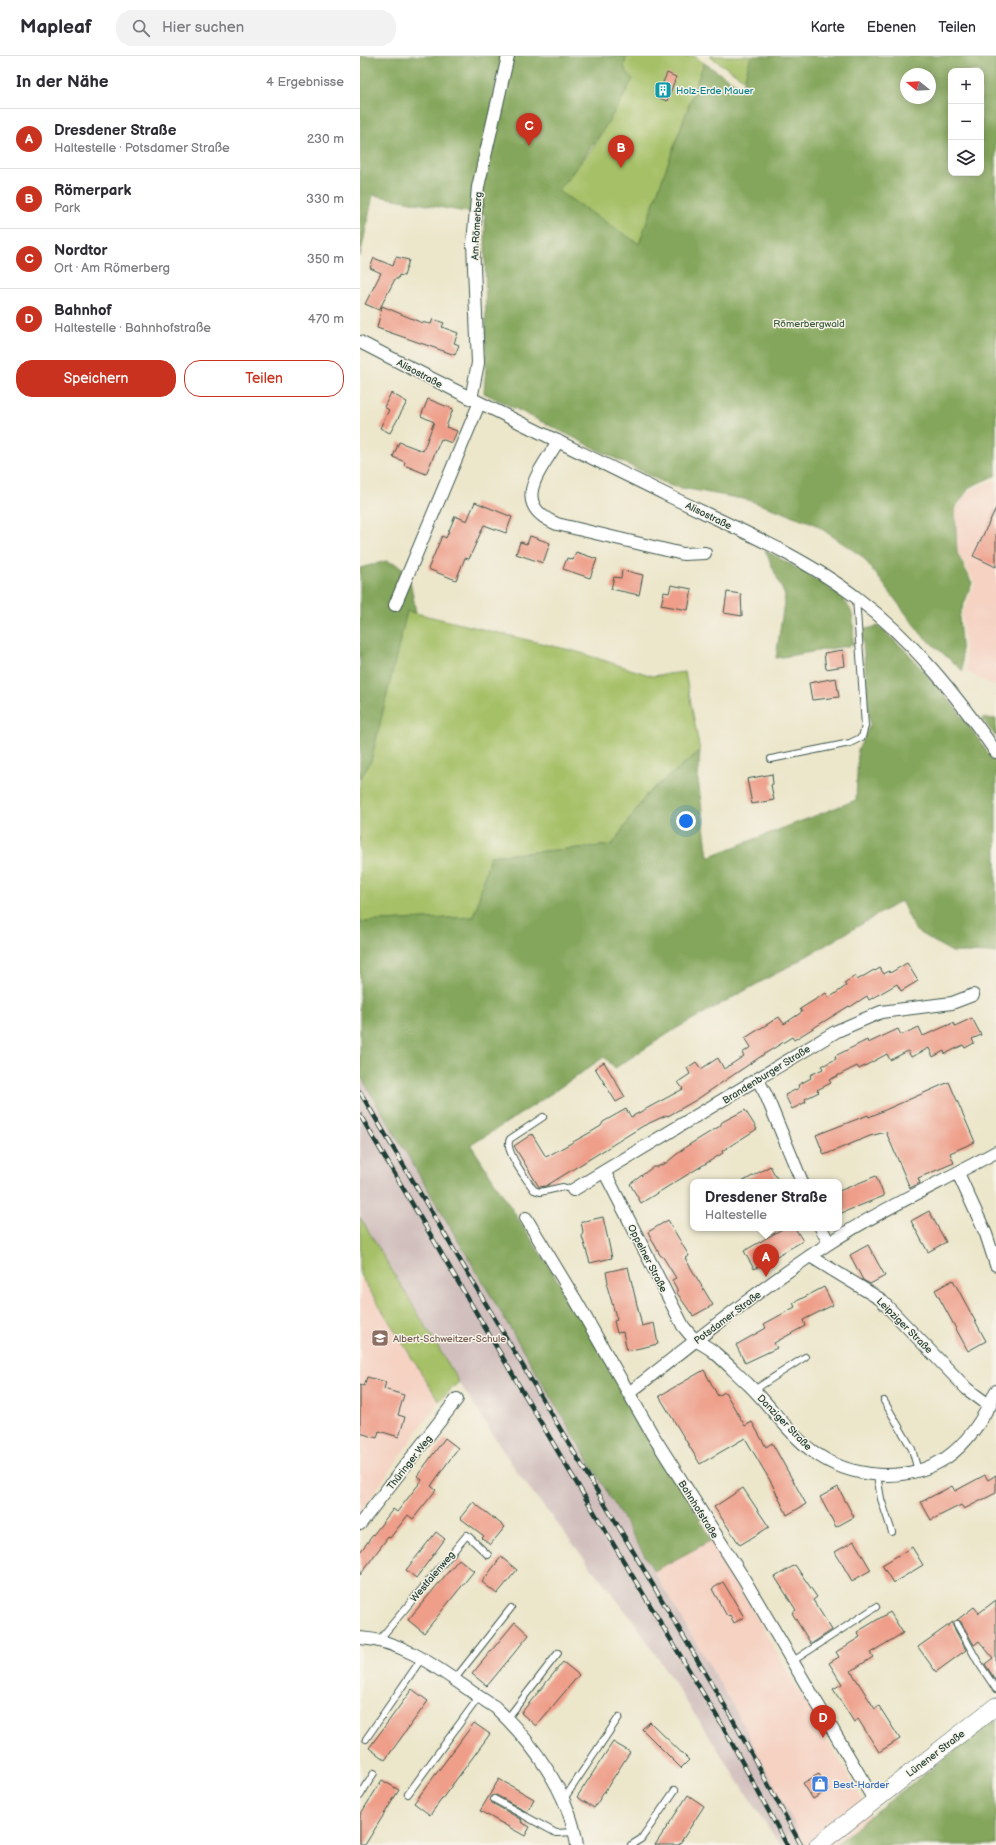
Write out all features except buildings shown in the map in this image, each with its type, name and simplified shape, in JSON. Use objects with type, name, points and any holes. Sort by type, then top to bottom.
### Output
[{"type":"main road","name":"Lünener Straße","points":[[818,1845],[996,1706]]},
{"type":"street","name":"Am Römerberg","points":[[475,401],[478,363],[473,243],[478,187],[508,56]]},
{"type":"street","name":"Alisostraße","points":[[360,342],[475,401],[755,538],[813,569],[856,596],[889,624],[946,683],[996,752]]},
{"type":"street","points":[[395,605],[475,401]]},
{"type":"street","points":[[558,441],[534,481],[531,491],[531,502],[537,513],[546,520],[557,524],[683,554],[705,553]]},
{"type":"street","name":"Brandenburger Straße","points":[[574,1190],[605,1173],[837,1031],[857,1021],[881,1012],[952,1003],[973,995]]},
{"type":"street","points":[[758,1080],[780,1126],[801,1179]]},
{"type":"street","name":"Potsdamer Straße","points":[[629,1393],[696,1340],[829,1243],[890,1207],[996,1152]]},
{"type":"street","name":"Oppelner Straße","points":[[605,1173],[683,1326],[696,1340]]},
{"type":"street","points":[[958,1173],[986,1234],[996,1265]]},
{"type":"street","name":"Bahnhofstraße","points":[[526,1218],[652,1434],[744,1579],[874,1800]]},
{"type":"street","points":[[823,1231],[829,1243]]},
{"type":"street","name":"Leipziger Straße","points":[[810,1256],[880,1298],[967,1389],[990,1406]]},
{"type":"street","name":"Danziger Straße","points":[[696,1340],[714,1352],[754,1390],[794,1434],[811,1450],[832,1463],[856,1471],[877,1474],[901,1474],[918,1471],[946,1458],[965,1442],[990,1406],[996,1391]]},
{"type":"street","name":"Thüringer Weg","points":[[360,1524],[457,1399]]},
{"type":"street","points":[[360,1638],[379,1640],[408,1650],[495,1707],[507,1719],[544,1766],[564,1799],[575,1832],[577,1845]]},
{"type":"lane","points":[[771,759],[850,743],[862,737],[866,726],[856,596]]},
{"type":"lane","points":[[543,1117],[510,1139],[509,1151],[534,1190],[540,1192],[563,1187],[574,1190]]},
{"type":"lane","points":[[754,1390],[805,1357]]},
{"type":"lane","points":[[884,1401],[912,1449],[918,1471]]},
{"type":"lane","points":[[877,1474],[881,1499],[892,1532]]},
{"type":"lane","name":"Westfalenweg","points":[[379,1640],[467,1535],[488,1556]]},
{"type":"lane","points":[[792,1661],[876,1607]]},
{"type":"lane","points":[[454,1680],[511,1608]]},
{"type":"lane","points":[[956,1624],[996,1689]]},
{"type":"lane","points":[[507,1719],[558,1653]]},
{"type":"lane","points":[[366,1739],[422,1658]]},
{"type":"lane","points":[[408,1794],[479,1697]]},
{"type":"lane","points":[[564,1799],[619,1718]]},
{"type":"lane","points":[[360,1796],[374,1773]]},
{"type":"lane","points":[[631,1845],[641,1839],[675,1790]]},
{"type":"lane","points":[[494,1799],[556,1833],[575,1832]]},
{"type":"shaded area","points":[[996,480],[996,687],[967,672],[962,616],[975,583],[958,552],[956,510],[970,490]]},
{"type":"shaded area","points":[[360,1075],[734,1707],[805,1845],[780,1845],[635,1623],[519,1475],[459,1382],[360,1217]]},
{"type":"shaded area","name":"Albert-Schweitzer-Schule","points":[[360,1275],[439,1401],[360,1513]]},
{"type":"shaded area","points":[[712,1540],[871,1815],[835,1845],[805,1845],[734,1707],[654,1571]]},
{"type":"green space","name":"Römerbergwald","points":[[360,56],[627,56],[624,66],[633,79],[598,137],[558,191],[639,244],[704,63],[742,88],[751,56],[996,56],[996,475],[970,487],[955,508],[957,553],[972,583],[959,617],[963,671],[922,635],[863,557],[813,523],[748,500],[671,486],[484,393],[486,366],[485,214],[460,211],[373,195],[360,257]]},
{"type":"green space","points":[[627,56],[694,56],[704,63],[639,244],[558,191],[594,146],[632,79],[624,66]]},
{"type":"green space","points":[[709,56],[751,56],[745,80]]},
{"type":"green space","points":[[765,550],[824,585],[844,601],[850,609],[853,617],[853,645],[776,658],[785,596]]},
{"type":"green space","points":[[386,561],[400,566],[408,577],[412,588],[416,613],[407,611],[371,761],[360,779],[360,568]]},
{"type":"green space","points":[[407,611],[578,652],[652,676],[685,672],[700,751],[647,794],[612,845],[490,856],[474,917],[360,922],[360,779],[371,761]]},
{"type":"green space","points":[[878,626],[907,652],[958,711],[996,764],[996,953],[952,952],[916,931],[901,901],[795,963],[677,1028],[615,1068],[604,1057],[536,1104],[471,1145],[597,1342],[712,1540],[654,1571],[360,1075],[360,922],[474,917],[490,856],[612,845],[647,794],[700,751],[698,779],[708,857],[856,800],[858,750],[870,725],[862,630]]},
{"type":"green space","points":[[982,718],[996,719],[996,737]]},
{"type":"green space","points":[[360,1217],[459,1382],[439,1401],[360,1275]]},
{"type":"green space","points":[[996,1719],[996,1845],[835,1845],[871,1815]]},
{"type":"railway","points":[[360,1092],[732,1718],[801,1845]]},
{"type":"railway","points":[[360,1115],[570,1472],[722,1725],[787,1845]]},
{"type":"place","name":"Holz-Erde Mauer","points":[[663,90]]},
{"type":"place","name":"Nordtor","points":[[529,146]]},
{"type":"place","name":"Römerpark","points":[[621,168]]},
{"type":"place","name":"Dresdener Straße","points":[[766,1277]]},
{"type":"place","name":"Albert-Schweitzer-Schule","points":[[380,1338]]},
{"type":"place","name":"Bahnhof","points":[[823,1738]]},
{"type":"place","name":"Best-Harder","points":[[820,1784]]}]
